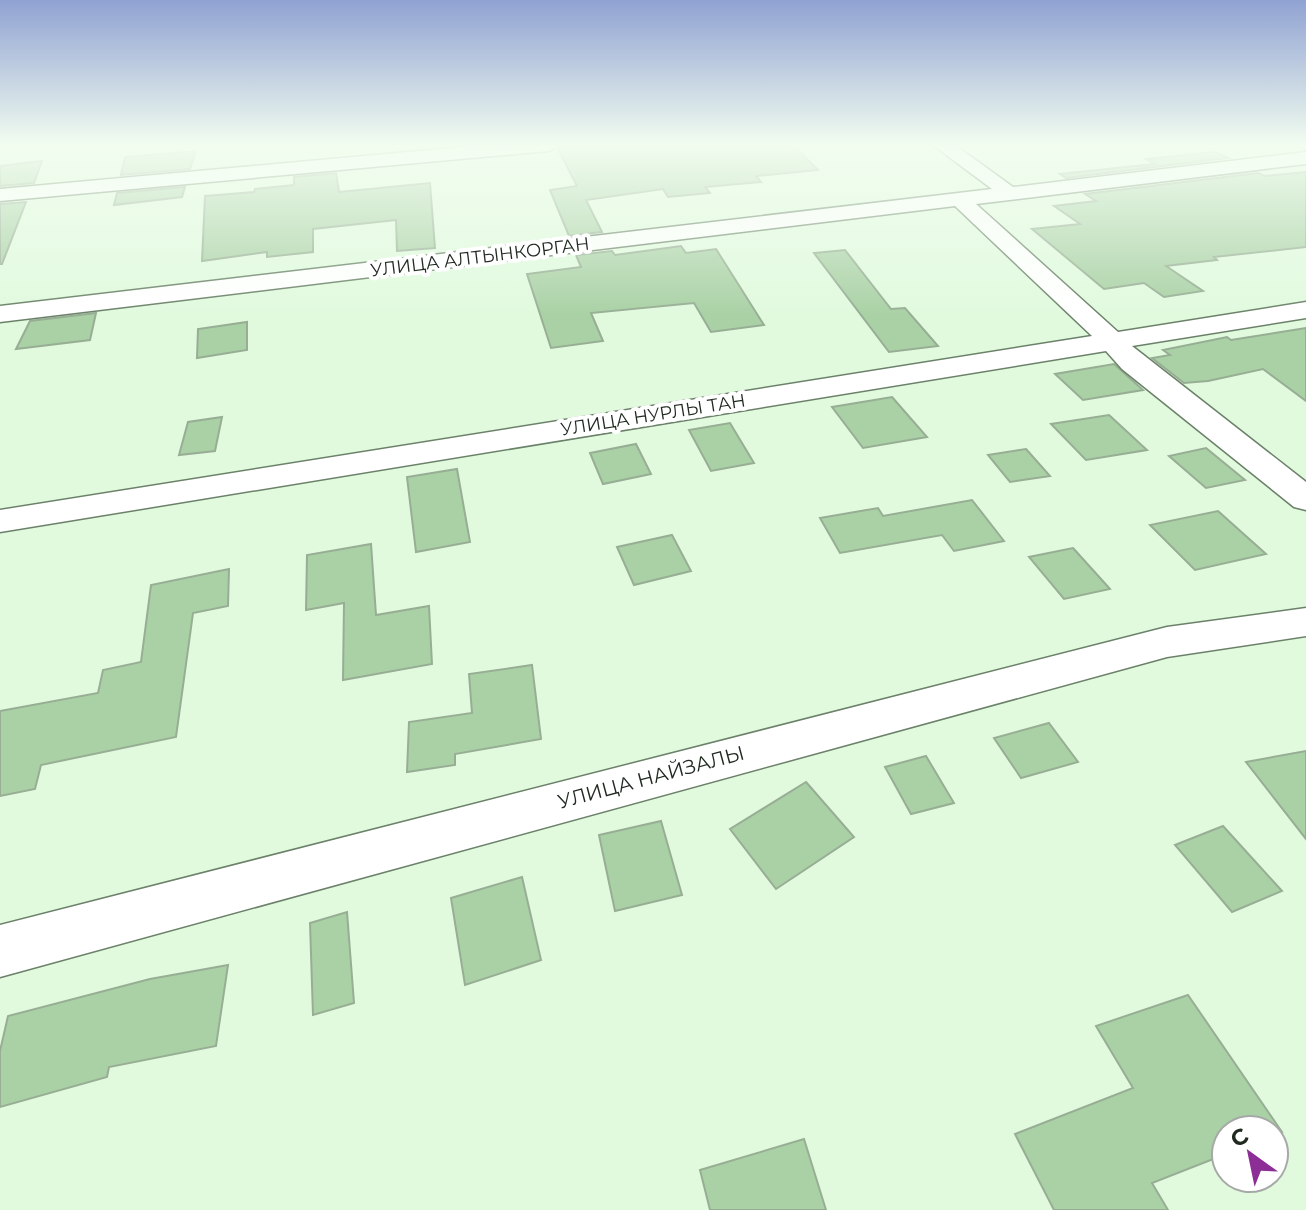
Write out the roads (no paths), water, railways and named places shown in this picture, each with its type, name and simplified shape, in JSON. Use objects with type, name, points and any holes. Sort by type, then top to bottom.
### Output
[{"type":"street","name":"УЛИЦА АЛТЫНКОРГАН","points":[[0,314],[948,201]]},
{"type":"street","points":[[962,201],[1132,363],[1306,499]]},
{"type":"street","name":"УЛИЦА НУРЛЫ ТАН","points":[[0,521],[1306,310]]},
{"type":"street","name":"УЛИЦА НАЙЗАЛЫ","points":[[0,951],[1167,642],[1306,622]]}]
